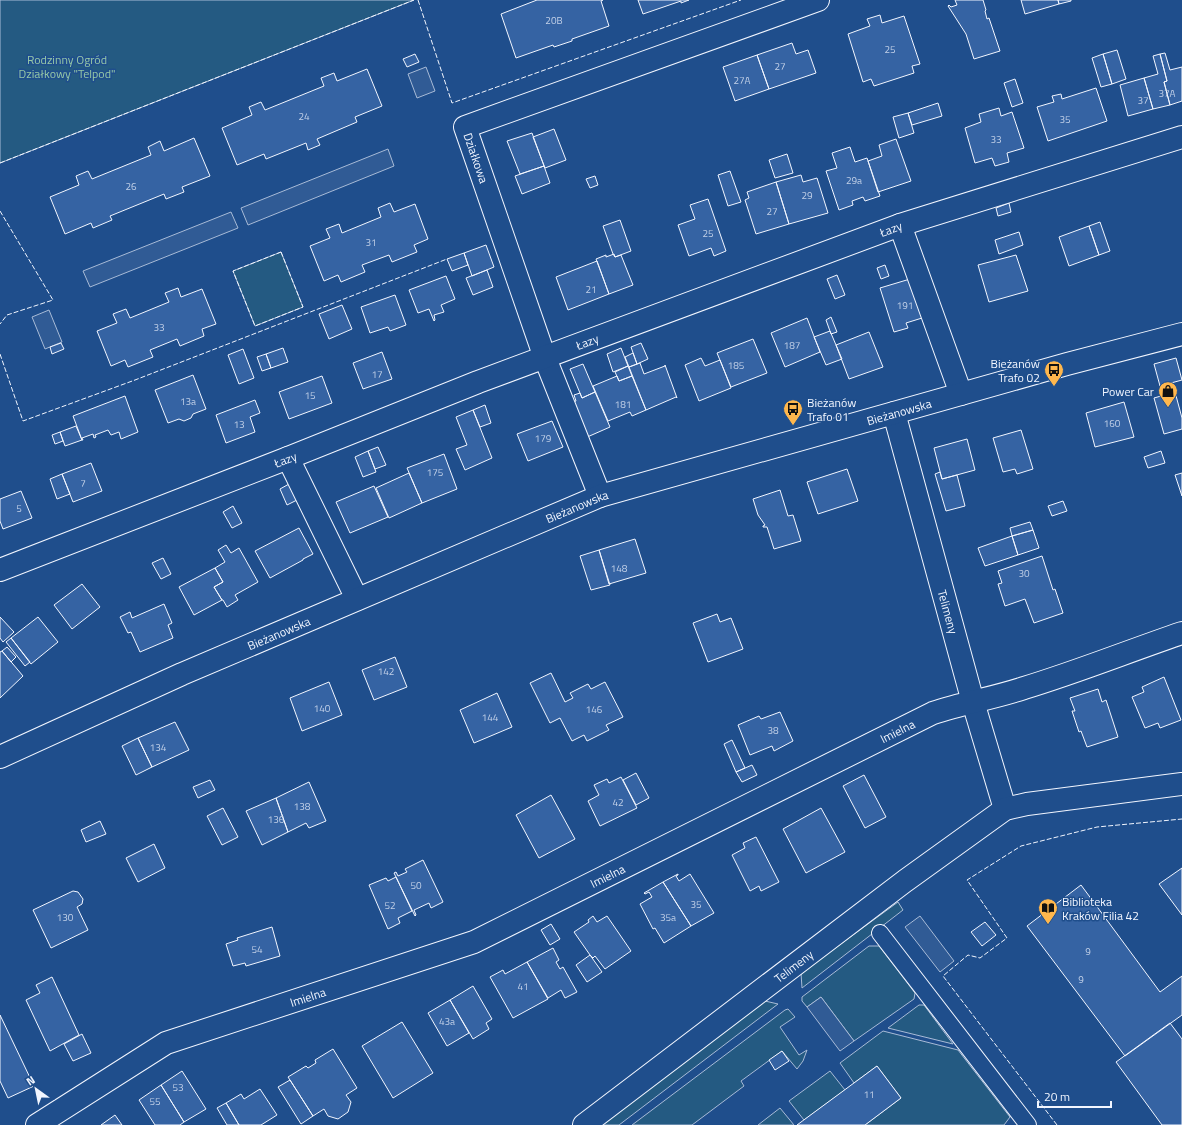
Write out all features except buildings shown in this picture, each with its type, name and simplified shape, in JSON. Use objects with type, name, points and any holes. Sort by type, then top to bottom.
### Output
[{"type":"street","name":"Działkowa","points":[[600,496],[545,358],[465,127],[818,0]]},
{"type":"street","name":"Łazy","points":[[0,570],[478,382],[900,225],[1182,137]]},
{"type":"street","points":[[900,225],[961,394]]},
{"type":"street","name":"Bieżanowska","points":[[0,757],[182,674],[600,496],[1067,364],[1182,334]]},
{"type":"street","name":"Telimeny","points":[[894,413],[973,702],[1005,809]]},
{"type":"street","points":[[288,458],[357,599]]},
{"type":"street","name":"Imielna","points":[[37,1125],[166,1043],[474,942],[933,713],[957,705],[1024,688],[1182,633]]},
{"type":"street","name":"Telimeny","points":[[584,1125],[905,881],[1005,809],[1027,804],[1182,784]]},
{"type":"street","points":[[880,933],[1028,1125]]},
{"type":"green space","name":"Rodzinny Ogród Działkowy \"Telpod\"","points":[[0,0],[414,0],[0,163]]},
{"type":"green space","points":[[281,252],[303,307],[255,326],[233,271]]},
{"type":"green space","points":[[898,902],[903,910],[802,988],[801,973]]},
{"type":"green space","points":[[869,946],[879,946],[915,993],[914,999],[854,1041],[821,997],[807,1007],[802,1001],[802,997]]},
{"type":"green space","points":[[765,1001],[778,1004],[619,1125],[602,1125]]},
{"type":"green space","points":[[919,1005],[924,1005],[953,1044],[888,1028]]},
{"type":"green space","points":[[788,1009],[795,1017],[780,1027],[799,1055],[807,1050],[803,1061],[797,1069],[782,1051],[741,1081],[744,1086],[692,1125],[632,1125],[785,1010]]},
{"type":"green space","points":[[883,1031],[958,1050],[1010,1117],[1004,1125],[865,1125],[901,1098],[877,1066],[854,1083],[840,1063]]},
{"type":"green space","points":[[830,1071],[845,1090],[804,1120],[789,1101]]},
{"type":"green space","points":[[780,1108],[794,1125],[758,1125]]},
{"type":"shaded area","points":[[426,67],[435,91],[417,98],[408,74]]},
{"type":"shaded area","points":[[388,149],[394,166],[248,225],[241,208]]},
{"type":"shaded area","points":[[231,212],[238,228],[90,287],[83,271]]},
{"type":"shaded area","points":[[49,310],[62,342],[45,349],[32,317]]},
{"type":"shaded area","points":[[920,916],[954,961],[940,972],[905,927]]},
{"type":"shaded area","points":[[821,997],[854,1041],[840,1051],[807,1007]]},
{"type":"fence","points":[[0,163],[414,0]]},
{"type":"fence","points":[[418,0],[452,103],[741,0]]},
{"type":"fence","points":[[0,211],[53,300],[7,315],[0,324]]},
{"type":"fence","points":[[281,252],[303,307],[255,326],[233,271],[281,252]]},
{"type":"fence","points":[[0,354],[23,421],[135,380],[447,259]]},
{"type":"fence","points":[[1057,1125],[943,976],[968,955],[980,958],[1007,938],[967,880],[1021,846],[1097,827],[1182,819]]},
{"type":"place","name":"Bieżanów Trafo 02","points":[[1054,387]]},
{"type":"place","name":"Power Car","points":[[1168,408]]},
{"type":"place","name":"Bieżanów Trafo 01","points":[[793,426]]},
{"type":"place","name":"Biblioteka Kraków Filia 42","points":[[1048,925]]}]
